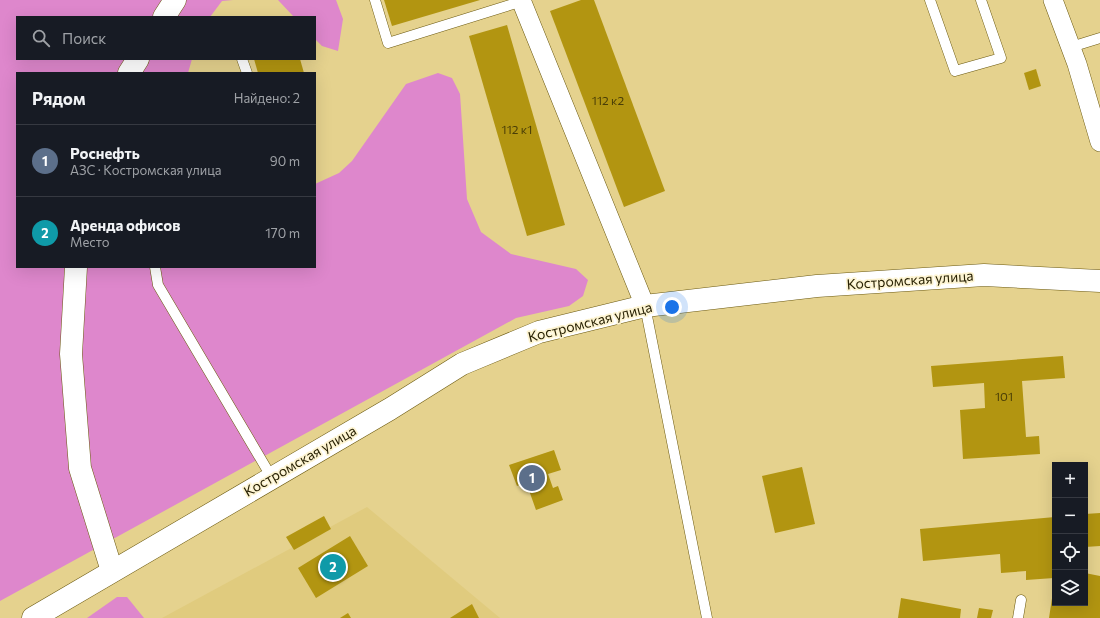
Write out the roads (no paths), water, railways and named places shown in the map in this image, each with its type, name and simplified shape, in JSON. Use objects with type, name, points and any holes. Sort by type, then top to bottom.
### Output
[{"type":"main road","points":[[165,16],[174,0]]},
{"type":"main road","points":[[130,72],[137,60]]},
{"type":"main road","points":[[76,268],[71,354],[80,468],[112,571]]},
{"type":"main road","name":"Костромская улица","points":[[33,618],[390,409],[462,364],[539,332],[646,306],[817,286],[984,276],[1100,281]]},
{"type":"street","points":[[523,0],[646,306]]},
{"type":"street","points":[[1053,0],[1071,47],[1100,142]]},
{"type":"lane","points":[[375,0],[388,42],[523,0]]},
{"type":"lane","points":[[930,0],[955,71],[1001,58],[981,0]]},
{"type":"lane","points":[[1071,47],[1100,38]]},
{"type":"lane","points":[[242,60],[247,72]]},
{"type":"lane","points":[[155,268],[158,285],[272,478]]},
{"type":"lane","points":[[646,306],[708,618]]},
{"type":"lane","points":[[1018,618],[1021,600]]},
{"type":"place","name":"Роснефть","points":[[532,478]]},
{"type":"place","name":"Аренда офисов","points":[[333,567]]}]
